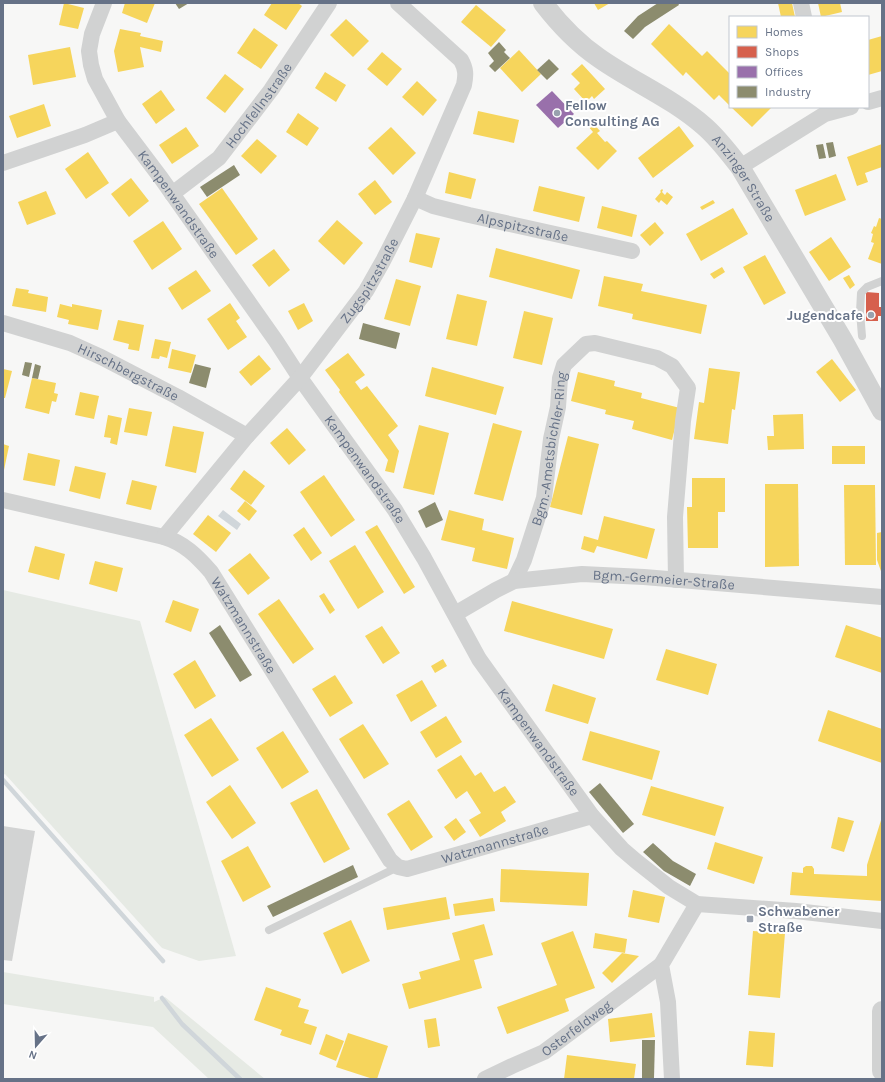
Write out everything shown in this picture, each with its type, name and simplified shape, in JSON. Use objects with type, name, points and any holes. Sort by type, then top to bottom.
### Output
[{"type":"street","name":"Kampenwandstraße","points":[[104,3],[92,34],[89,51],[95,79],[118,121],[172,194],[276,341],[300,378],[395,510],[479,659],[592,816],[622,849],[636,861],[670,887],[697,904]]},
{"type":"street","name":"Hochfellnstraße","points":[[172,194],[219,158],[271,90],[329,3]]},
{"type":"street","name":"Zugspitzstraße","points":[[164,536],[246,436],[300,378],[366,291],[415,198],[464,85],[466,69],[461,60],[398,3]]},
{"type":"street","name":"Anzinger Straße","points":[[543,3],[573,38],[587,50],[661,95],[704,126],[722,144],[740,167],[843,340],[882,410]]},
{"type":"street","points":[[800,3],[804,16]]},
{"type":"street","points":[[869,102],[882,98]]},
{"type":"street","points":[[740,167],[824,111],[844,108]]},
{"type":"street","points":[[3,163],[86,136],[118,121]]},
{"type":"street","name":"Alpspitzstraße","points":[[415,198],[433,206],[468,215],[632,250]]},
{"type":"street","name":"Hirschbergstraße","points":[[3,323],[70,343],[95,354],[178,397],[246,436]]},
{"type":"street","name":"Bgm.-Ametsbichler-Ring","points":[[514,581],[524,560],[544,498],[551,439],[558,407],[560,378],[564,365],[586,344],[595,343],[656,358],[672,366],[688,388],[682,422],[675,517],[676,580]]},
{"type":"street","name":"Watzmannstraße","points":[[3,500],[164,536],[174,540],[199,558],[211,572],[390,860],[398,866],[407,869],[592,816]]},
{"type":"street","name":"Bgm.-Germeier-Straße","points":[[455,614],[514,581],[582,574],[644,577],[882,597]]},
{"type":"street","points":[[672,1079],[668,1002],[661,965],[697,904],[796,911],[882,921]]},
{"type":"street","name":"Osterfeldweg","points":[[485,1079],[544,1052],[661,965]]},
{"type":"street","points":[[882,1011],[882,1071]]},
{"type":"lane","points":[[862,336],[860,312],[861,293],[867,287],[882,281]]},
{"type":"lane","name":"Watzmannstraße","points":[[269,930],[398,866]]},
{"type":"shaded area","points":[[223,510],[241,524],[237,530],[218,516]]},
{"type":"shaded area","points":[[3,590],[140,621],[236,956],[199,961],[162,948],[5,774],[3,775]]},
{"type":"shaded area","points":[[3,972],[154,997],[154,1002],[165,997],[265,1079],[209,1079],[153,1027],[3,1004]]},
{"type":"building: Homes","points":[[64,3],[84,8],[78,29],[59,25]]},
{"type":"building: Homes","points":[[125,3],[155,3],[147,23],[122,13]]},
{"type":"building: Homes","points":[[272,3],[298,3],[302,6],[286,30],[264,15]]},
{"type":"building: Homes","points":[[594,3],[610,3],[598,10]]},
{"type":"building: Homes","points":[[778,3],[792,3],[795,16],[781,16]]},
{"type":"building: Homes","points":[[818,3],[840,3],[842,12],[821,16]]},
{"type":"building: Homes","points":[[476,5],[506,30],[491,47],[461,22]]},
{"type":"building: Homes","points":[[346,19],[369,41],[353,57],[330,35]]},
{"type":"building: Homes","points":[[669,24],[702,56],[707,51],[729,73],[729,105],[719,95],[714,100],[686,72],[683,76],[651,44]]},
{"type":"building: Homes","points":[[254,28],[278,45],[261,69],[237,53]]},
{"type":"building: Homes","points":[[120,29],[141,33],[140,36],[163,41],[161,52],[140,47],[144,67],[118,72],[114,51]]},
{"type":"building: Homes","points":[[882,36],[882,71],[869,75],[869,40]]},
{"type":"building: Homes","points":[[70,47],[76,77],[33,85],[28,55]]},
{"type":"building: Homes","points":[[519,50],[541,74],[522,92],[500,68]]},
{"type":"building: Homes","points":[[382,52],[402,69],[387,86],[367,69]]},
{"type":"building: Homes","points":[[582,64],[605,89],[594,99],[592,96],[586,102],[574,89],[580,83],[571,74]]},
{"type":"building: Homes","points":[[325,72],[346,85],[336,102],[315,88]]},
{"type":"building: Homes","points":[[225,74],[244,89],[225,113],[206,98]]},
{"type":"building: Homes","points":[[417,81],[437,100],[423,116],[402,97]]},
{"type":"building: Homes","points":[[161,90],[175,110],[156,124],[142,104]]},
{"type":"building: Homes","points":[[44,104],[51,126],[17,138],[9,116]]},
{"type":"building: Homes","points":[[732,108],[771,108],[752,127]]},
{"type":"building: Homes","points":[[478,111],[519,120],[514,143],[473,134]]},
{"type":"building: Homes","points":[[298,113],[319,128],[307,146],[286,132]]},
{"type":"building: Homes","points":[[592,122],[600,131],[597,133],[605,142],[607,141],[617,151],[598,170],[576,148],[593,132],[588,126]]},
{"type":"building: Homes","points":[[679,126],[694,146],[653,178],[638,158]]},
{"type":"building: Homes","points":[[186,127],[199,146],[172,164],[159,145]]},
{"type":"building: Homes","points":[[391,127],[416,153],[393,175],[368,148]]},
{"type":"building: Homes","points":[[257,139],[277,156],[261,174],[241,156]]},
{"type":"building: Homes","points":[[882,144],[882,167],[865,173],[868,182],[857,186],[847,157]]},
{"type":"building: Homes","points":[[88,152],[109,183],[86,199],[65,169]]},
{"type":"building: Homes","points":[[449,172],[476,179],[471,199],[445,193]]},
{"type":"building: Homes","points":[[836,174],[846,200],[805,216],[795,190]]},
{"type":"building: Homes","points":[[131,178],[149,201],[129,217],[111,194]]},
{"type":"building: Homes","points":[[375,180],[392,202],[375,215],[358,194]]},
{"type":"building: Homes","points":[[539,186],[585,197],[579,222],[533,211]]},
{"type":"building: Homes","points":[[222,188],[258,239],[236,255],[199,204]]},
{"type":"building: Homes","points":[[662,189],[662,192],[665,195],[667,192],[673,197],[667,205],[661,200],[659,203],[655,199]]},
{"type":"building: Homes","points":[[46,191],[56,214],[27,225],[18,202]]},
{"type":"building: Homes","points":[[713,200],[715,203],[702,210],[700,207]]},
{"type":"building: Homes","points":[[602,206],[637,215],[632,237],[597,228]]},
{"type":"building: Homes","points":[[733,208],[748,234],[701,261],[686,234]]},
{"type":"building: Homes","points":[[879,218],[882,219],[882,264],[868,259],[874,243],[871,242],[873,234],[871,233],[874,226],[876,227]]},
{"type":"building: Homes","points":[[337,220],[363,243],[344,265],[318,241]]},
{"type":"building: Homes","points":[[163,221],[182,249],[152,270],[133,241]]},
{"type":"building: Homes","points":[[655,222],[664,233],[650,246],[640,235]]},
{"type":"building: Homes","points":[[416,233],[440,238],[432,268],[409,262]]},
{"type":"building: Homes","points":[[831,237],[851,267],[829,281],[809,252]]},
{"type":"building: Homes","points":[[496,248],[580,270],[572,299],[489,277]]},
{"type":"building: Homes","points":[[274,249],[290,270],[269,287],[252,265]]},
{"type":"building: Homes","points":[[765,255],[786,293],[764,305],[743,267]]},
{"type":"building: Homes","points":[[722,267],[725,272],[714,279],[710,274]]},
{"type":"building: Homes","points":[[196,270],[211,291],[182,310],[168,288]]},
{"type":"building: Homes","points":[[849,275],[855,285],[850,289],[843,278]]},
{"type":"building: Homes","points":[[604,276],[643,284],[641,291],[707,305],[701,334],[632,319],[633,314],[598,306]]},
{"type":"building: Homes","points":[[396,279],[421,286],[410,326],[384,319]]},
{"type":"building: Homes","points":[[16,288],[29,290],[28,293],[48,297],[46,312],[12,306]]},
{"type":"building: Homes","points":[[457,294],[487,301],[477,346],[446,339]]},
{"type":"building: Homes","points":[[230,303],[240,318],[236,321],[247,337],[228,350],[207,319]]},
{"type":"building: Homes","points":[[304,303],[313,321],[298,330],[288,311]]},
{"type":"building: Homes","points":[[60,304],[72,307],[72,304],[102,310],[98,330],[68,324],[69,320],[57,317]]},
{"type":"building: Homes","points":[[524,311],[553,318],[542,365],[513,358]]},
{"type":"building: Homes","points":[[118,320],[144,325],[139,351],[128,349],[129,344],[113,340]]},
{"type":"building: Homes","points":[[155,339],[171,342],[167,358],[160,356],[159,359],[151,358]]},
{"type":"building: Homes","points":[[172,349],[196,355],[191,373],[168,368]]},
{"type":"building: Homes","points":[[348,353],[365,375],[355,382],[361,390],[367,386],[398,426],[388,435],[399,451],[394,473],[385,471],[388,460],[325,370]]},
{"type":"building: Homes","points":[[259,355],[271,369],[251,386],[239,372]]},
{"type":"building: Homes","points":[[832,359],[856,390],[840,402],[816,372]]},
{"type":"building: Homes","points":[[432,367],[504,387],[496,415],[425,396]]},
{"type":"building: Homes","points":[[709,368],[740,372],[735,410],[732,409],[728,444],[694,439],[699,402],[704,403]]},
{"type":"building: Homes","points":[[3,369],[12,371],[5,398],[3,398]]},
{"type":"building: Homes","points":[[578,372],[615,381],[614,386],[642,393],[641,398],[680,408],[672,440],[632,429],[634,421],[605,414],[606,410],[571,401]]},
{"type":"building: Homes","points":[[32,378],[56,383],[54,393],[58,394],[56,402],[52,401],[49,414],[25,408]]},
{"type":"building: Homes","points":[[80,392],[99,396],[94,419],[75,415]]},
{"type":"building: Homes","points":[[129,408],[152,412],[147,436],[124,432]]},
{"type":"building: Homes","points":[[803,414],[804,449],[768,450],[767,436],[774,436],[773,415]]},
{"type":"building: Homes","points":[[108,415],[122,418],[117,445],[110,443],[111,438],[104,437]]},
{"type":"building: Homes","points":[[493,423],[522,431],[503,501],[474,494]]},
{"type":"building: Homes","points":[[419,425],[449,433],[434,495],[403,488]]},
{"type":"building: Homes","points":[[173,426],[204,432],[196,473],[165,466]]},
{"type":"building: Homes","points":[[287,428],[306,450],[289,465],[270,443]]},
{"type":"building: Homes","points":[[568,436],[599,444],[582,515],[550,507]]},
{"type":"building: Homes","points":[[3,444],[9,446],[4,470],[3,470]]},
{"type":"building: Homes","points":[[832,446],[865,446],[865,464],[832,464]]},
{"type":"building: Homes","points":[[28,453],[60,460],[55,486],[23,480]]},
{"type":"building: Homes","points":[[75,466],[106,473],[100,499],[69,491]]},
{"type":"building: Homes","points":[[244,470],[265,486],[251,505],[230,489]]},
{"type":"building: Homes","points":[[324,475],[355,520],[331,537],[300,492]]},
{"type":"building: Homes","points":[[692,478],[725,478],[725,512],[718,512],[718,548],[688,548],[687,507],[692,507]]},
{"type":"building: Homes","points":[[132,480],[157,486],[151,510],[126,504]]},
{"type":"building: Homes","points":[[765,484],[798,484],[799,566],[765,567]]},
{"type":"building: Homes","points":[[844,485],[875,485],[876,565],[845,565]]},
{"type":"building: Homes","points":[[245,501],[257,511],[249,521],[237,511]]},
{"type":"building: Homes","points":[[449,510],[484,519],[482,530],[514,538],[507,569],[472,561],[475,548],[441,540]]},
{"type":"building: Homes","points":[[208,515],[231,533],[216,552],[193,534]]},
{"type":"building: Homes","points":[[604,516],[655,529],[647,559],[597,546],[594,553],[581,549],[584,536],[598,540]]},
{"type":"building: Homes","points":[[377,525],[415,587],[404,594],[365,532]]},
{"type":"building: Homes","points":[[304,527],[322,553],[311,561],[293,535]]},
{"type":"building: Homes","points":[[882,532],[882,574],[877,560],[877,533]]},
{"type":"building: Homes","points":[[355,545],[384,592],[358,609],[329,561]]},
{"type":"building: Homes","points":[[35,546],[65,554],[59,580],[28,572]]},
{"type":"building: Homes","points":[[250,553],[270,578],[248,595],[228,570]]},
{"type":"building: Homes","points":[[95,561],[123,568],[117,592],[89,584]]},
{"type":"building: Homes","points":[[324,593],[335,610],[330,614],[319,596]]},
{"type":"building: Homes","points":[[279,599],[314,649],[293,664],[258,614]]},
{"type":"building: Homes","points":[[173,600],[199,609],[191,632],[165,622]]},
{"type":"building: Homes","points":[[512,601],[613,629],[604,659],[504,631]]},
{"type":"building: Homes","points":[[846,625],[882,638],[882,673],[835,657]]},
{"type":"building: Homes","points":[[382,626],[400,653],[383,664],[365,636]]},
{"type":"building: Homes","points":[[666,649],[717,664],[708,695],[656,680]]},
{"type":"building: Homes","points":[[443,659],[447,666],[435,673],[431,666]]},
{"type":"building: Homes","points":[[195,660],[216,696],[195,709],[173,674]]},
{"type":"building: Homes","points":[[335,675],[353,703],[330,717],[312,689]]},
{"type":"building: Homes","points":[[422,680],[437,706],[411,722],[396,695]]},
{"type":"building: Homes","points":[[553,684],[596,698],[588,724],[545,711]]},
{"type":"building: Homes","points":[[828,710],[882,729],[882,763],[818,741]]},
{"type":"building: Homes","points":[[446,716],[462,742],[436,758],[420,732]]},
{"type":"building: Homes","points":[[211,718],[239,760],[212,777],[184,735]]},
{"type":"building: Homes","points":[[363,724],[389,764],[364,779],[339,739]]},
{"type":"building: Homes","points":[[283,731],[309,772],[282,789],[256,748]]},
{"type":"building: Homes","points":[[590,731],[660,751],[652,780],[582,760]]},
{"type":"building: Homes","points":[[461,755],[475,776],[481,772],[494,792],[505,786],[516,802],[501,812],[506,821],[480,837],[469,820],[481,813],[467,791],[456,799],[437,770]]},
{"type":"building: Homes","points":[[230,785],[256,823],[232,839],[206,802]]},
{"type":"building: Homes","points":[[651,786],[724,807],[715,836],[642,815]]},
{"type":"building: Homes","points":[[317,789],[350,849],[324,863],[290,803]]},
{"type":"building: Homes","points":[[409,800],[433,837],[411,851],[387,814]]},
{"type":"building: Homes","points":[[838,817],[854,821],[844,852],[831,848]]},
{"type":"building: Homes","points":[[882,817],[882,901],[790,895],[792,872],[803,873],[803,868],[806,866],[812,866],[814,869],[814,874],[867,876],[867,865]]},
{"type":"building: Homes","points":[[456,818],[466,832],[454,841],[444,827]]},
{"type":"building: Homes","points":[[715,842],[763,857],[754,884],[707,869]]},
{"type":"building: Homes","points":[[248,846],[271,887],[243,902],[221,861]]},
{"type":"building: Homes","points":[[501,869],[589,873],[587,906],[500,902]]},
{"type":"building: Homes","points":[[633,890],[665,897],[659,923],[628,917]]},
{"type":"building: Homes","points":[[446,897],[450,919],[387,930],[383,908]]},
{"type":"building: Homes","points":[[493,898],[495,911],[455,916],[453,904]]},
{"type":"building: Homes","points":[[351,920],[370,961],[342,974],[323,933]]},
{"type":"building: Homes","points":[[484,924],[493,955],[474,960],[482,988],[409,1009],[402,984],[421,979],[419,972],[460,960],[452,933]]},
{"type":"building: Homes","points":[[573,931],[595,988],[565,999],[569,1011],[507,1034],[497,1007],[557,985],[541,943]]},
{"type":"building: Homes","points":[[753,931],[785,933],[780,998],[748,995]]},
{"type":"building: Homes","points":[[595,933],[627,939],[625,953],[593,948]]},
{"type":"building: Homes","points":[[622,953],[639,956],[612,983],[602,973]]},
{"type":"building: Homes","points":[[266,987],[301,999],[298,1007],[309,1010],[304,1023],[317,1027],[311,1045],[280,1035],[282,1030],[254,1020]]},
{"type":"building: Homes","points":[[652,1013],[655,1037],[610,1042],[608,1019]]},
{"type":"building: Homes","points":[[436,1018],[440,1046],[428,1048],[424,1020]]},
{"type":"building: Homes","points":[[749,1031],[775,1033],[773,1067],[746,1065]]},
{"type":"building: Homes","points":[[348,1033],[388,1046],[377,1079],[336,1067]]},
{"type":"building: Homes","points":[[326,1034],[344,1041],[336,1061],[319,1054]]},
{"type":"building: Homes","points":[[567,1055],[636,1064],[634,1079],[564,1079]]},
{"type":"building: Shops","points":[[866,292],[879,293],[879,307],[882,307],[882,316],[878,316],[878,321],[866,321]]},
{"type":"building: Offices","points":[[552,91],[574,114],[558,128],[536,105]]},
{"type":"building: Industry","points":[[175,3],[189,3],[179,9]]},
{"type":"building: Industry","points":[[658,3],[678,3],[679,5],[645,27],[633,39],[624,31],[638,16]]},
{"type":"building: Industry","points":[[499,42],[506,50],[504,52],[510,58],[495,72],[489,66],[494,61],[488,53]]},
{"type":"building: Industry","points":[[549,59],[559,69],[547,80],[537,70]]},
{"type":"building: Industry","points":[[833,142],[836,156],[829,158],[826,143]]},
{"type":"building: Industry","points":[[823,144],[826,158],[819,159],[816,145]]},
{"type":"building: Industry","points":[[234,165],[240,175],[207,197],[200,187]]},
{"type":"building: Industry","points":[[363,323],[400,333],[396,349],[359,339]]},
{"type":"building: Industry","points":[[25,362],[32,363],[29,377],[22,375]]},
{"type":"building: Industry","points":[[35,364],[41,366],[38,379],[32,378]]},
{"type":"building: Industry","points":[[195,364],[211,368],[206,388],[189,383]]},
{"type":"building: Industry","points":[[435,502],[443,520],[426,528],[418,511]]},
{"type":"building: Industry","points":[[220,625],[252,675],[240,682],[209,633]]},
{"type":"building: Industry","points":[[600,783],[634,824],[623,833],[589,792]]},
{"type":"building: Industry","points":[[653,843],[673,861],[696,874],[690,886],[664,871],[643,852]]},
{"type":"building: Industry","points":[[353,865],[358,877],[273,917],[267,906]]},
{"type":"building: Industry","points":[[642,1040],[655,1040],[654,1078],[642,1078]]},
{"type":"building: Other","points":[[3,826],[35,831],[12,961],[3,960]]},
{"type":"waterway","points":[[3,780],[163,961]]},
{"type":"waterway","points":[[162,998],[182,1024],[240,1079]]},
{"type":"place","name":"Fellow Consulting AG","points":[[557,113]]},
{"type":"place","name":"Jugendcafe","points":[[871,315]]},
{"type":"place","name":"Schwabener Straße","points":[[750,919]]}]
